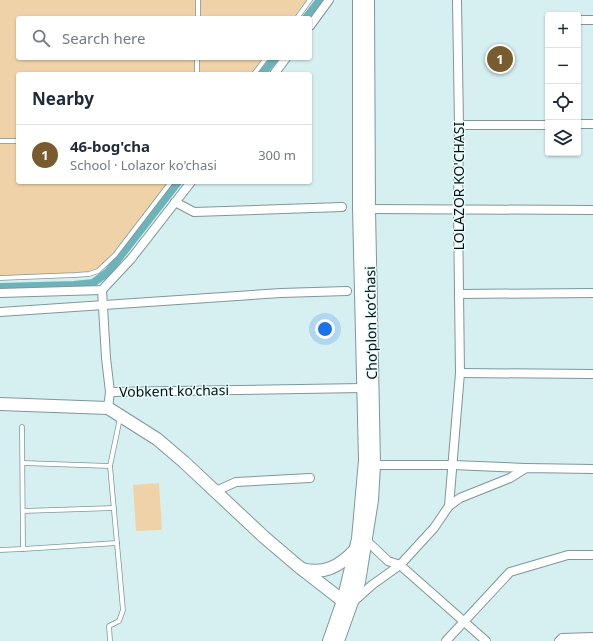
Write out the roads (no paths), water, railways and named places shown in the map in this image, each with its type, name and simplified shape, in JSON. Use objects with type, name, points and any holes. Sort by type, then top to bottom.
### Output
[{"type":"main road","name":"Choʻplon koʻchasi","points":[[338,641],[348,602],[362,499],[365,460],[359,208],[359,0]]},
{"type":"main road","name":"Choʻplon koʻchasi","points":[[329,641],[359,582],[372,500],[374,465],[369,209],[368,0]]},
{"type":"main road","name":"Vobkent koʻchasi","points":[[0,404],[108,408]]},
{"type":"main road","points":[[108,408],[157,439],[301,569],[348,602]]},
{"type":"main road","points":[[301,569],[321,571],[345,560],[355,550]]},
{"type":"street","points":[[312,23],[329,0]]},
{"type":"street","name":"LOLAZOR KO'CHASI","points":[[449,506],[460,373],[457,0]]},
{"type":"street","points":[[581,20],[593,20]]},
{"type":"street","points":[[276,72],[284,60]]},
{"type":"street","points":[[581,124],[593,124]]},
{"type":"street","points":[[459,125],[545,125]]},
{"type":"street","points":[[110,392],[102,290],[131,259],[189,184]]},
{"type":"street","points":[[175,202],[194,212],[342,207]]},
{"type":"street","points":[[369,209],[593,210]]},
{"type":"street","points":[[0,293],[102,290]]},
{"type":"street","points":[[0,312],[281,293],[347,291]]},
{"type":"street","points":[[459,294],[593,293]]},
{"type":"street","points":[[460,373],[593,374]]},
{"type":"street","name":"Vobkent koʻchasi","points":[[108,408],[110,392],[363,388]]},
{"type":"street","points":[[374,465],[453,465],[593,469]]},
{"type":"street","points":[[348,602],[400,565],[434,528],[449,506],[460,498],[510,478],[526,468]]},
{"type":"street","points":[[216,491],[236,482],[310,478]]},
{"type":"street","points":[[366,541],[388,561],[400,565],[486,641]]},
{"type":"street","points":[[446,641],[510,572],[568,555],[593,555]]},
{"type":"street","points":[[559,641],[562,638],[593,637]]},
{"type":"lane","points":[[198,0],[198,16]]},
{"type":"lane","points":[[298,16],[310,0]]},
{"type":"lane","points":[[197,60],[197,72]]},
{"type":"lane","points":[[256,72],[264,60]]},
{"type":"lane","points":[[0,141],[16,141]]},
{"type":"lane","points":[[0,278],[89,274],[98,271],[115,255],[169,184]]},
{"type":"lane","points":[[110,641],[109,626],[119,621],[123,610],[110,466],[120,415]]},
{"type":"lane","points":[[22,427],[23,549]]},
{"type":"lane","points":[[23,463],[110,466]]},
{"type":"lane","points":[[23,511],[114,508]]},
{"type":"lane","points":[[0,550],[117,543]]},
{"type":"waterway","points":[[308,16],[320,0]]},
{"type":"waterway","points":[[264,72],[273,60]]},
{"type":"waterway","points":[[0,287],[93,283],[108,272],[176,184]]},
{"type":"place","name":"46-bog'cha","points":[[500,59]]}]
